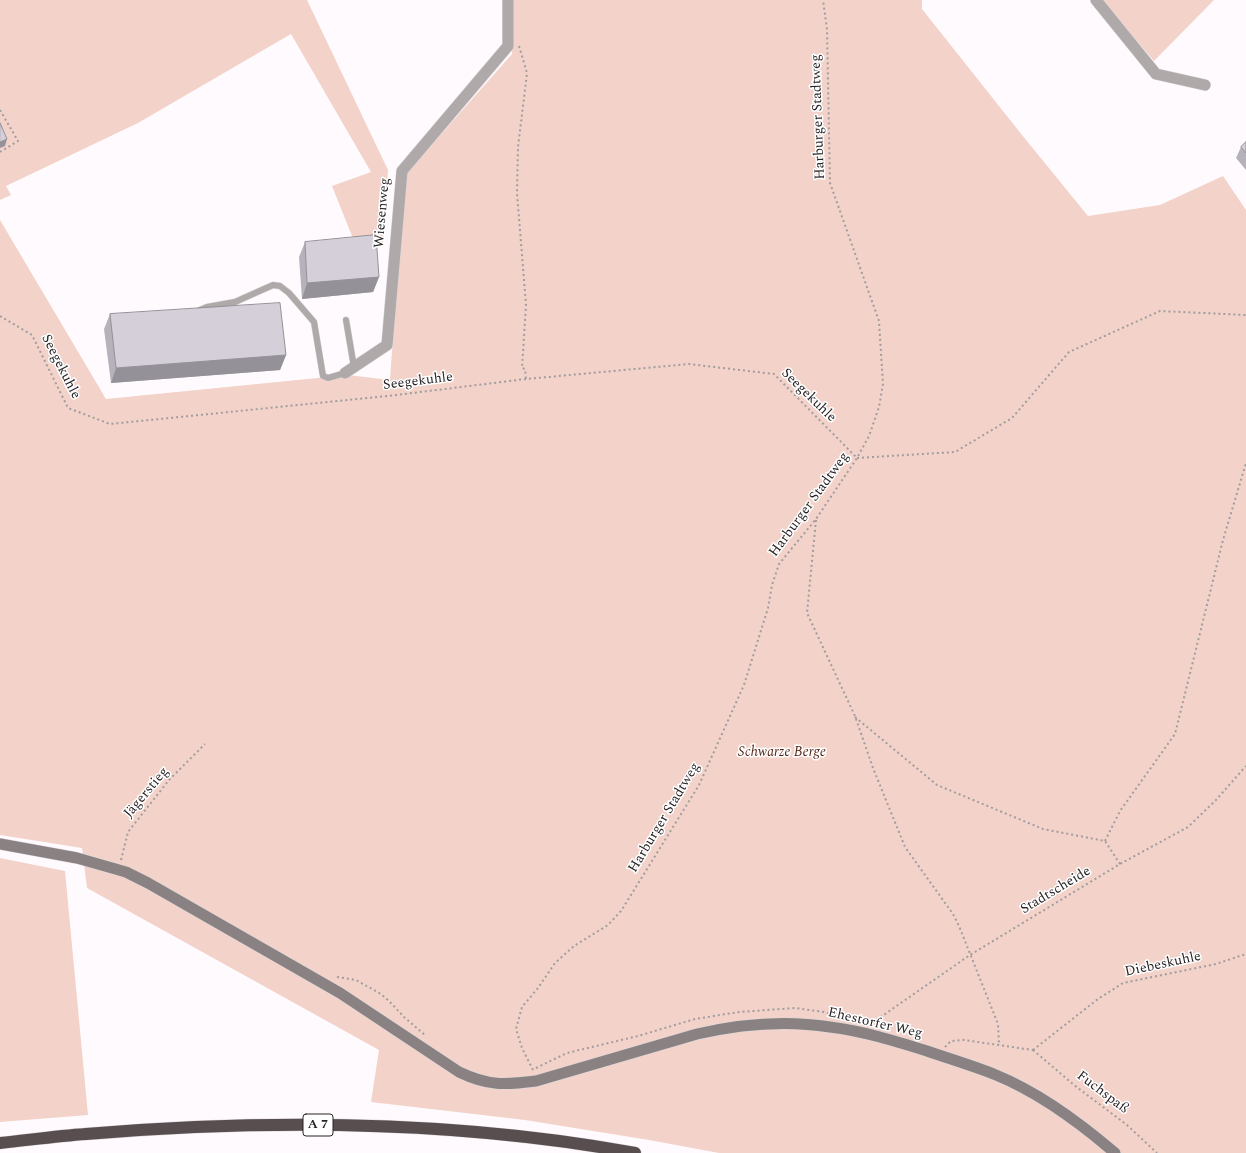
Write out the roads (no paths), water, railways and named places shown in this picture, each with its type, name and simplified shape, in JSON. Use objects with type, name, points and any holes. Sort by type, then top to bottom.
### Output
[{"type":"highway","name":"A 7","points":[[0,1143],[85,1134],[171,1128],[263,1125],[339,1126],[442,1129],[511,1136],[634,1153]]},
{"type":"main road","name":"Ehestorfer Weg","points":[[0,844],[77,858],[126,872],[148,883],[340,993],[459,1072],[486,1083],[515,1084],[536,1081],[717,1029],[779,1024],[805,1024],[866,1034],[902,1043],[972,1066],[997,1076],[1028,1090],[1055,1107],[1080,1124],[1115,1153]]},
{"type":"street","name":"Wiesenweg","points":[[349,370],[387,344],[402,171],[508,46],[508,0]]},
{"type":"street","points":[[1096,0],[1156,74],[1205,85]]},
{"type":"lane","points":[[193,314],[207,307],[235,302],[273,285],[280,286],[289,293],[314,322],[323,376],[328,378],[349,370],[346,320]]},
{"type":"park label","name":"Schwarze Berge","points":[[782,753]]}]
